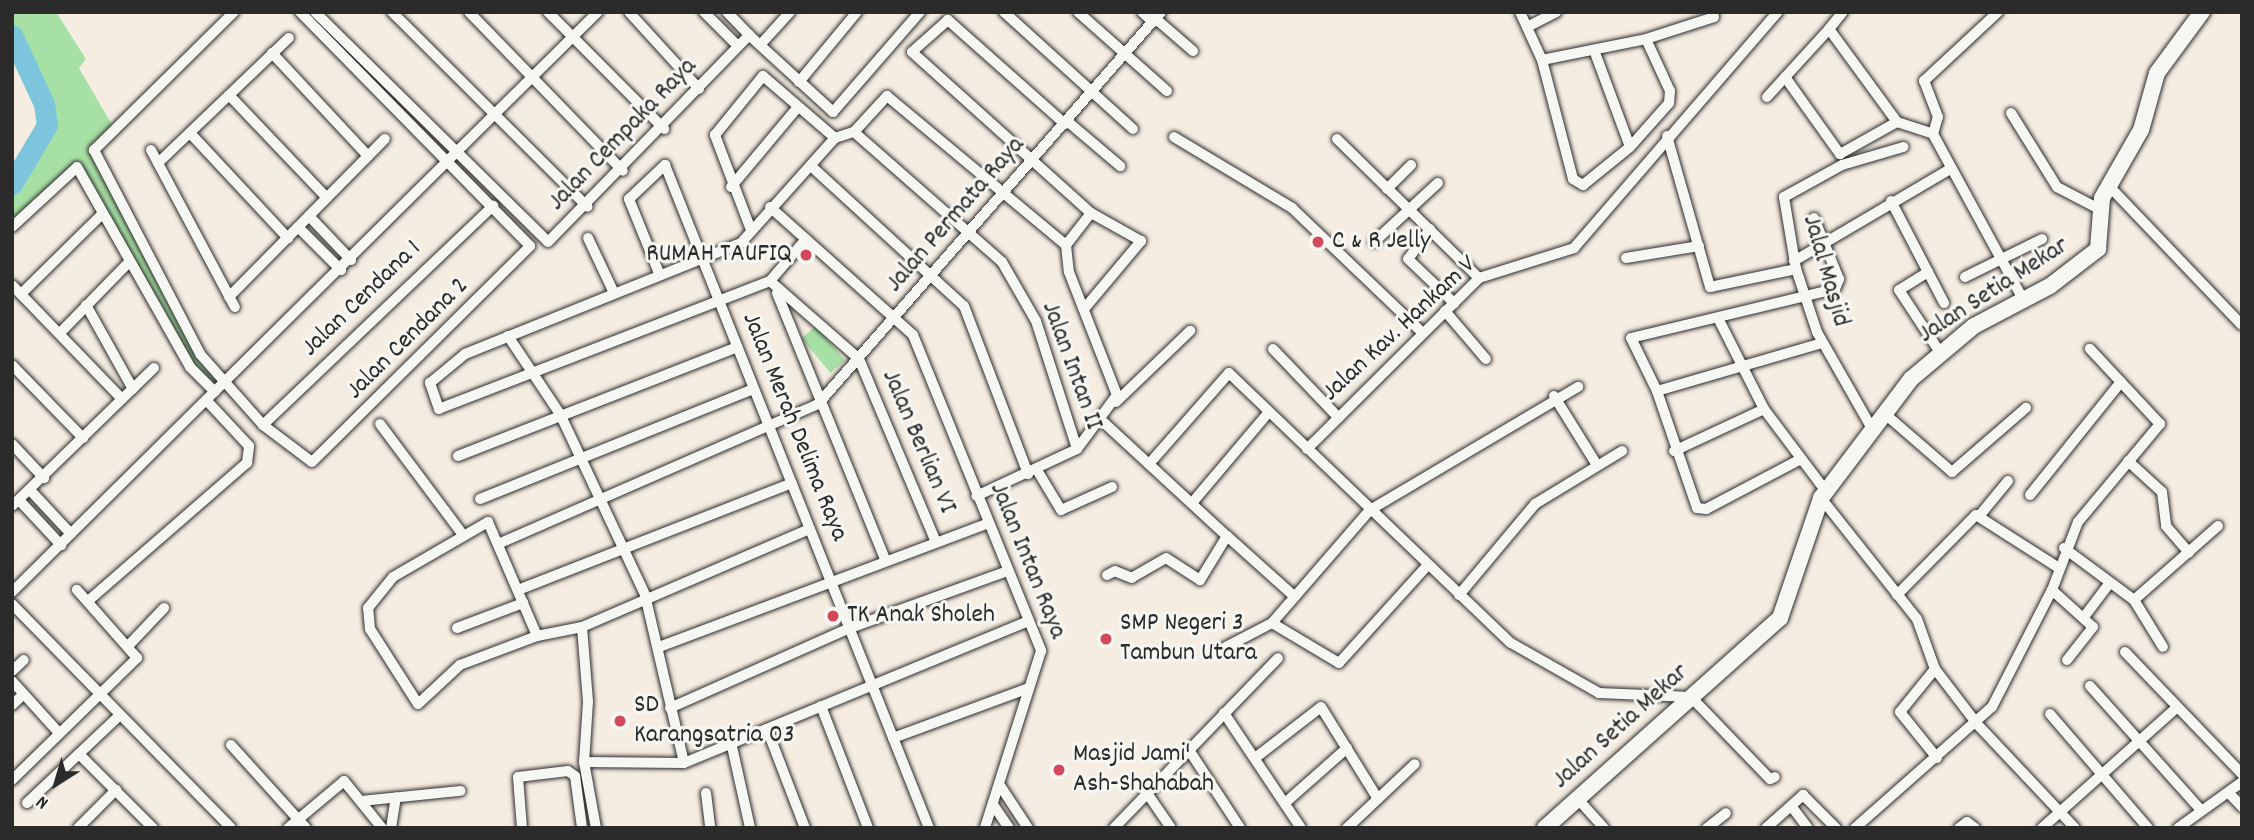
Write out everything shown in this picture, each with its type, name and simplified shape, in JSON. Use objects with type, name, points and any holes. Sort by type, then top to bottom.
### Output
[{"type":"street","name":"Jalan Cendana 2","points":[[234,12],[94,150],[200,354],[263,425],[305,459],[318,460],[530,251],[529,240],[447,163],[300,12]]},
{"type":"street","points":[[315,12],[455,153]]},
{"type":"street","points":[[392,12],[492,116],[588,207]]},
{"type":"street","points":[[470,12],[623,171]]},
{"type":"street","points":[[548,12],[664,129]]},
{"type":"street","points":[[12,592],[341,270],[598,12]]},
{"type":"street","points":[[629,12],[699,89]]},
{"type":"street","points":[[704,12],[738,46]]},
{"type":"street","points":[[727,12],[833,112],[919,13],[934,30]]},
{"type":"street","points":[[761,44],[790,12]]},
{"type":"street","points":[[799,82],[857,12]]},
{"type":"street","points":[[1004,12],[1133,129]]},
{"type":"street","points":[[1078,12],[1167,90]]},
{"type":"street","points":[[1142,12],[1157,18],[1193,51]]},
{"type":"street","points":[[1520,12],[1542,60],[1573,179],[1588,184],[1630,146],[1671,97],[1646,39]]},
{"type":"street","points":[[1527,27],[1556,12]]},
{"type":"street","points":[[1778,12],[1667,136],[1710,287],[1795,265],[1826,247],[1891,201],[1950,169]]},
{"type":"street","points":[[1767,97],[1843,12]]},
{"type":"street","points":[[1998,12],[1924,81],[1938,117],[1933,134],[1998,259],[2023,299]]},
{"type":"street","name":"Jalan Setia Mekar","points":[[1545,828],[1787,607],[1823,494],[1874,432],[1884,413],[1939,351],[2098,249],[2101,210],[2109,186],[2141,131],[2163,61],[2199,13]]},
{"type":"street","points":[[1542,60],[1646,39],[1713,15]]},
{"type":"street","name":"Jalan Permata Raya","points":[[498,544],[818,404],[934,276],[1157,18]]},
{"type":"street","points":[[1084,309],[1141,240],[1091,213],[912,54],[934,30],[948,20],[1066,123],[1120,166]]},
{"type":"street","points":[[1829,29],[1897,122],[1933,134]]},
{"type":"street","name":"Jalan Cempaka Raya","points":[[455,153],[548,242],[588,207],[664,129],[749,35]]},
{"type":"street","points":[[158,163],[289,38]]},
{"type":"street","points":[[1594,50],[1630,146]]},
{"type":"street","points":[[272,54],[368,156]]},
{"type":"street","points":[[751,230],[731,187],[715,135],[760,78],[767,77],[835,138]]},
{"type":"street","points":[[1785,77],[1840,154],[1897,122]]},
{"type":"street","points":[[229,94],[327,198]]},
{"type":"street","points":[[806,239],[773,286],[720,302],[439,409],[432,378],[466,354],[613,291],[733,247],[835,138],[854,132],[887,96],[1066,245],[1084,309],[1117,391],[1103,415],[1077,449],[976,496]]},
{"type":"street","points":[[731,187],[799,107]]},
{"type":"street","points":[[2011,113],[2057,187],[2101,210]]},
{"type":"street","points":[[190,132],[288,238]]},
{"type":"street","name":"Jalan Intan II","points":[[854,132],[1002,262],[1036,321],[1077,449]]},
{"type":"street","name":"Jalan Kav. Hankam V","points":[[1307,449],[1479,278],[1574,248],[1667,136]]},
{"type":"street","points":[[1174,138],[1292,208],[1423,334]]},
{"type":"street","points":[[150,150],[232,302],[298,227],[385,139]]},
{"type":"street","points":[[1337,139],[1479,278]]},
{"type":"street","name":"Jalal Masjid","points":[[1874,432],[1822,344],[1795,265],[1783,203],[1789,190],[1903,147]]},
{"type":"street","name":"Jalan Merah Delima Raya","points":[[659,273],[629,199],[663,165],[703,258],[929,828]]},
{"type":"street","points":[[1387,189],[1411,165]]},
{"type":"street","points":[[811,166],[964,306],[1032,472],[1061,510],[1112,487]]},
{"type":"street","points":[[12,227],[77,167],[128,263],[190,368],[249,446],[247,463],[88,601]]},
{"type":"street","points":[[1374,242],[1438,183]]},
{"type":"street","points":[[2109,186],[2242,325]]},
{"type":"street","points":[[1891,201],[1944,303]]},
{"type":"street","name":"Jalan Cendana 1","points":[[263,425],[493,205]]},
{"type":"street","name":"Jalan Intan Raya","points":[[770,207],[913,335],[1005,572],[1028,621],[1042,663],[1026,689],[1001,787],[985,828]]},
{"type":"street","points":[[1066,245],[1091,213]]},
{"type":"street","points":[[21,294],[102,214]]},
{"type":"street","points":[[309,216],[351,260]]},
{"type":"street","points":[[1798,460],[1702,510],[1693,504],[1657,391],[1633,334],[1718,318],[1805,297],[1839,284],[1814,218]]},
{"type":"street","points":[[298,227],[341,270]]},
{"type":"street","points":[[1430,229],[1408,259],[1454,303]]},
{"type":"street","points":[[588,238],[613,291]]},
{"type":"street","points":[[1965,277],[2042,239]]},
{"type":"street","points":[[1626,258],[1699,246]]},
{"type":"street","points":[[60,333],[128,263]]},
{"type":"street","points":[[1928,272],[1899,290],[1939,351]]},
{"type":"street","points":[[12,285],[122,399]]},
{"type":"street","points":[[773,286],[859,359]]},
{"type":"street","points":[[773,286],[818,404],[886,561]]},
{"type":"street","points":[[86,305],[133,389]]},
{"type":"street","points":[[1445,312],[1486,359]]},
{"type":"street","points":[[1718,318],[1763,409],[1921,626],[1935,669],[1977,724],[2075,828]]},
{"type":"street","points":[[1103,415],[1190,331]]},
{"type":"street","points":[[508,336],[560,414],[625,546],[645,595],[684,763]]},
{"type":"street","points":[[1657,391],[1741,364],[1822,344]]},
{"type":"street","points":[[458,456],[560,414],[738,347]]},
{"type":"street","points":[[1273,349],[1339,418]]},
{"type":"street","points":[[1855,828],[1977,724],[1997,700],[2052,590],[2064,548],[2128,461],[2160,424],[2091,349]]},
{"type":"street","name":"Jalan Berlian VI","points":[[859,359],[936,542]]},
{"type":"street","points":[[12,365],[83,438]]},
{"type":"street","points":[[61,545],[16,503],[154,368]]},
{"type":"street","points":[[1149,464],[1229,373],[1427,566],[1511,643],[1549,660],[1587,689],[1691,697],[1770,779],[1775,777]]},
{"type":"street","points":[[2030,495],[2121,382]]},
{"type":"street","points":[[1222,649],[1272,623],[1370,510],[1554,396],[1578,387]]},
{"type":"street","points":[[480,499],[581,456],[754,389]]},
{"type":"street","points":[[1554,396],[1597,465]]},
{"type":"street","points":[[1884,413],[1952,471],[2025,408]]},
{"type":"street","points":[[1674,451],[1763,409]]},
{"type":"street","points":[[1192,503],[1268,413]]},
{"type":"street","points":[[1103,415],[1149,464],[1295,597]]},
{"type":"street","points":[[380,425],[463,535]]},
{"type":"street","points":[[12,444],[44,478]]},
{"type":"street","points":[[1459,595],[1535,504],[1622,451]]},
{"type":"street","points":[[2128,461],[2162,492],[2166,526],[2189,552]]},
{"type":"street","points":[[1898,595],[1980,514],[2008,481]]},
{"type":"street","points":[[518,590],[792,483]]},
{"type":"street","points":[[30,490],[71,534]]},
{"type":"street","points":[[1980,514],[2025,551],[2059,568]]},
{"type":"street","points":[[537,636],[488,522],[463,535],[377,593],[368,608],[370,629],[418,704],[460,665],[537,636],[582,626],[645,595],[810,529]]},
{"type":"street","points":[[659,647],[830,580],[987,524]]},
{"type":"street","points":[[2134,600],[2218,526]]},
{"type":"street","points":[[1107,575],[1115,571],[1132,578],[1166,558],[1200,580],[1227,536]]},
{"type":"street","points":[[2064,548],[2134,600],[2163,647]]},
{"type":"street","points":[[1272,623],[1339,663],[1427,566]]},
{"type":"street","points":[[670,708],[850,628],[1005,572]]},
{"type":"street","points":[[2084,617],[2109,584]]},
{"type":"street","points":[[12,780],[137,658],[129,645],[77,590]]},
{"type":"street","points":[[2052,590],[2084,617],[2092,631],[2067,660]]},
{"type":"street","points":[[457,628],[523,603]]},
{"type":"street","points":[[12,604],[231,828]]},
{"type":"street","points":[[129,645],[164,608]]},
{"type":"street","points":[[584,762],[684,763],[821,706],[871,682],[1028,621]]},
{"type":"street","points":[[582,626],[588,702],[584,762],[596,828]]},
{"type":"street","points":[[2125,652],[2242,774]]},
{"type":"street","points":[[1114,828],[1278,658]]},
{"type":"street","points":[[12,671],[24,660]]},
{"type":"street","points":[[1935,669],[1900,712],[1937,758]]},
{"type":"street","points":[[12,681],[60,733]]},
{"type":"street","points":[[2090,686],[2201,810]]},
{"type":"street","points":[[893,738],[1026,689]]},
{"type":"street","points":[[12,705],[24,694]]},
{"type":"street","points":[[821,706],[868,828]]},
{"type":"street","points":[[1255,758],[1317,706],[1378,799]]},
{"type":"street","points":[[2042,828],[2176,708]]},
{"type":"street","points":[[1224,713],[1301,828]]},
{"type":"street","points":[[2050,714],[2148,828]]},
{"type":"street","points":[[27,803],[119,716]]},
{"type":"street","points":[[767,729],[805,828]]},
{"type":"street","points":[[731,742],[750,828]]},
{"type":"street","points":[[231,745],[302,823]]},
{"type":"street","points":[[1285,803],[1347,748]]},
{"type":"street","points":[[1188,750],[1240,828]]},
{"type":"street","points":[[79,754],[117,790],[150,827]]},
{"type":"street","points":[[1347,828],[1415,764]]},
{"type":"street","points":[[522,828],[518,777],[568,771],[575,776],[582,828]]},
{"type":"street","points":[[288,828],[302,823],[344,780],[382,828]]},
{"type":"street","points":[[2178,828],[2242,782]]},
{"type":"street","points":[[1001,787],[1028,828]]},
{"type":"street","points":[[78,828],[117,790]]},
{"type":"street","points":[[360,801],[460,791]]},
{"type":"street","points":[[706,793],[710,828]]},
{"type":"street","points":[[1147,793],[1171,828]]},
{"type":"street","points":[[2229,793],[2242,807]]},
{"type":"street","points":[[1766,828],[1808,795],[1836,828]]},
{"type":"street","points":[[391,828],[396,797]]},
{"type":"street","points":[[1577,798],[1604,828]]},
{"type":"street","points":[[994,806],[1009,828]]},
{"type":"street","points":[[1793,807],[1808,828]]},
{"type":"street","points":[[1707,828],[1726,813]]},
{"type":"street","points":[[1959,828],[1967,822],[1975,828]]},
{"type":"green space","points":[[12,12],[56,12],[86,59],[79,68],[115,130],[94,151],[156,274],[224,384],[215,392],[190,367],[77,168],[12,227],[12,184],[47,125],[44,104],[12,39]]},
{"type":"green space","points":[[816,326],[845,360],[830,373],[801,338]]},
{"type":"waterway","points":[[12,35],[44,104],[47,125],[12,184]]},
{"type":"place","name":"C & R Jelly","points":[[1318,242]]},
{"type":"place","name":"RUMAH TAUFIQ","points":[[806,255]]},
{"type":"place","name":"TK Anak Sholeh","points":[[833,616]]},
{"type":"place","name":"SMP Negeri 3 Tambun Utara","points":[[1106,639]]},
{"type":"place","name":"SD Karangsatria 03","points":[[620,721]]},
{"type":"place","name":"Masjid Jami' Ash-Shahabah","points":[[1059,770]]}]
